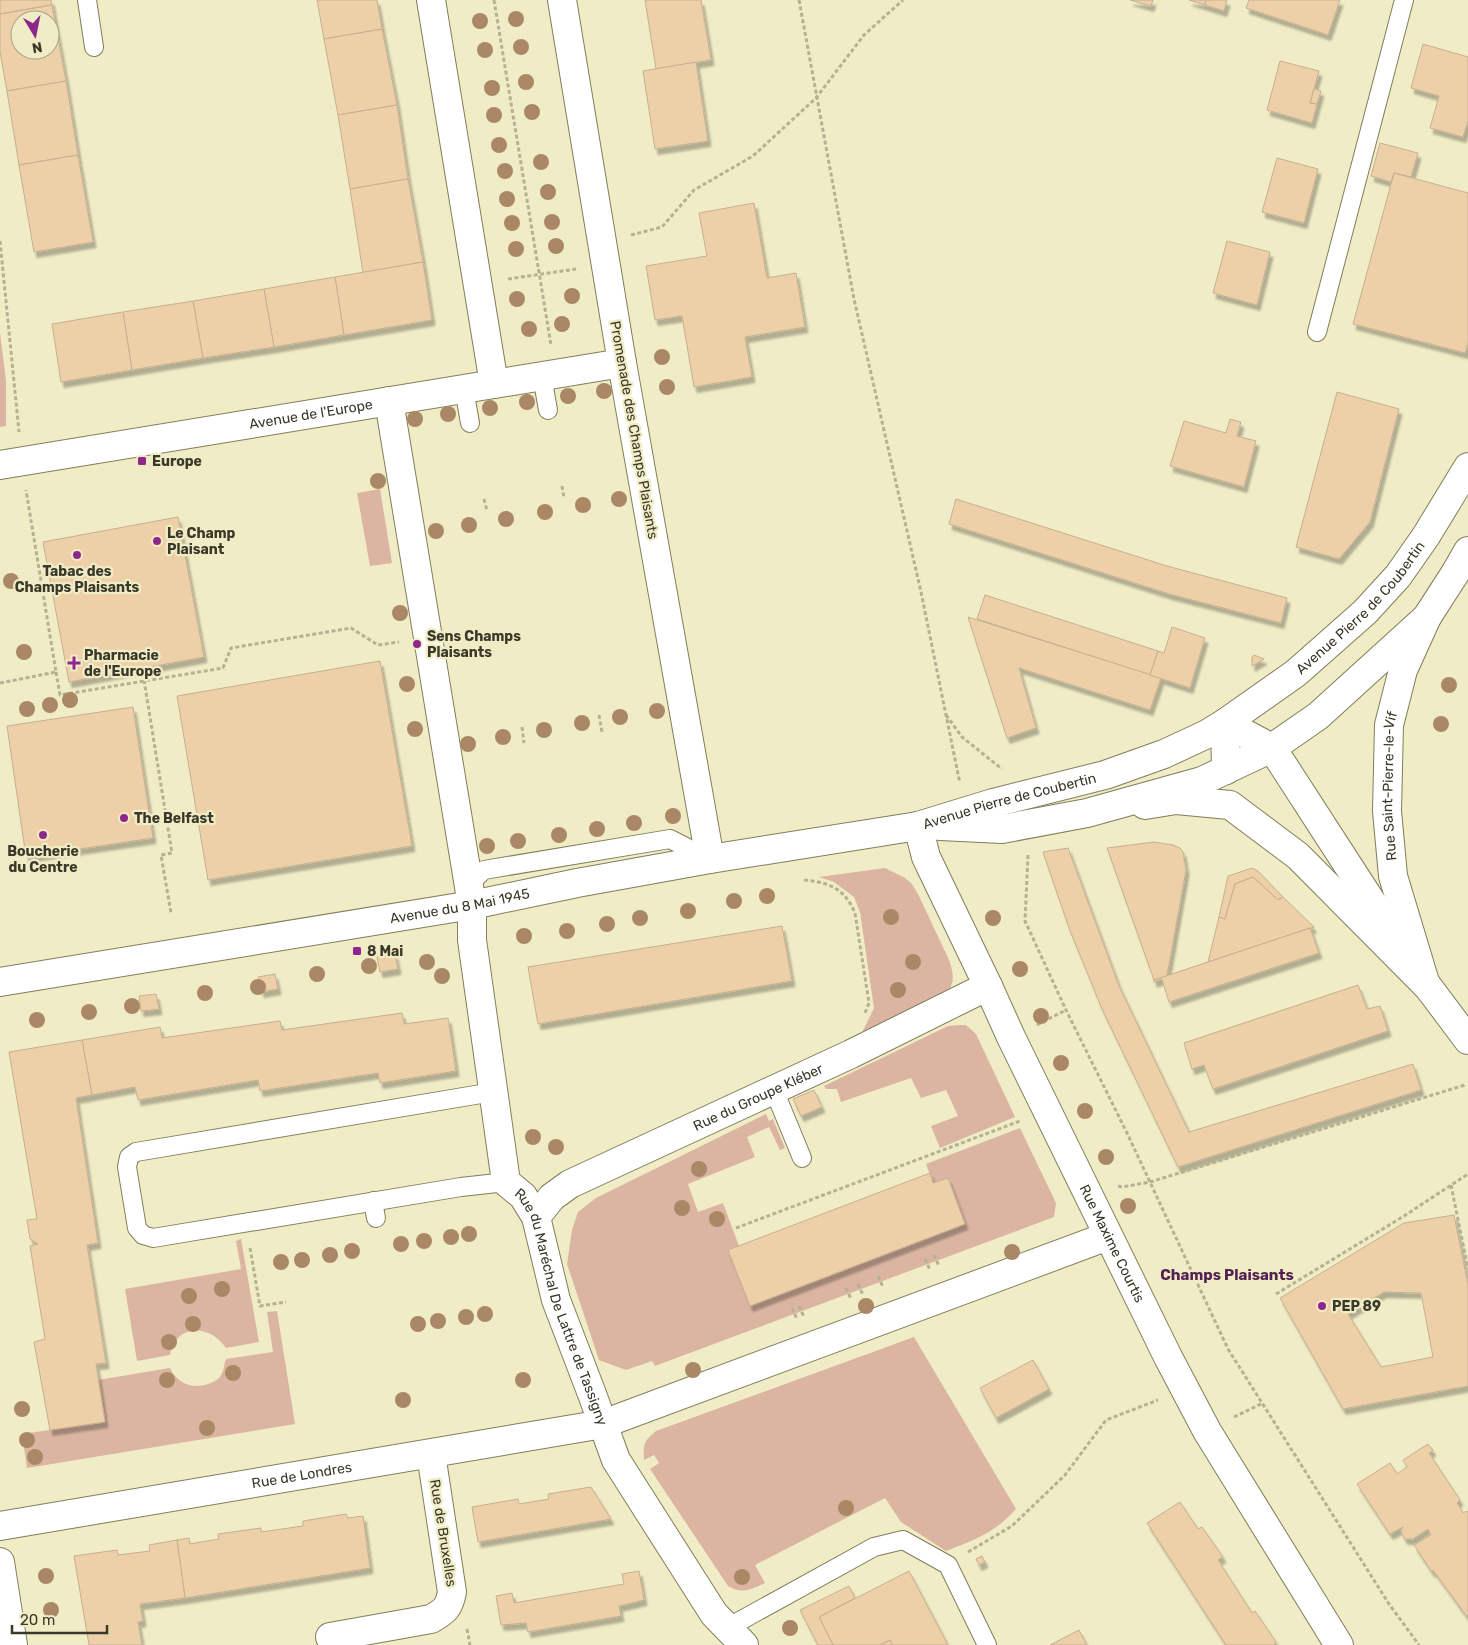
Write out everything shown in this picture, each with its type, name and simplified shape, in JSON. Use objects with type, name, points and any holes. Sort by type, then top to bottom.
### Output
[{"type":"street","points":[[431,0],[494,384]]},
{"type":"street","name":"Promenade des Champs Plaisants","points":[[562,0],[622,363],[710,859]]},
{"type":"street","name":"Avenue de l'Europe","points":[[0,466],[622,363]]},
{"type":"street","points":[[389,401],[471,895]]},
{"type":"street","name":"Avenue Pierre de Coubertin","points":[[918,826],[1009,798],[1105,776],[1164,754],[1207,734],[1225,723],[1296,674],[1365,612],[1398,576],[1421,544],[1468,467]]},
{"type":"street","name":"Avenue Pierre de Coubertin","points":[[918,826],[1002,829],[1088,813],[1202,781],[1272,748],[1318,716],[1427,617],[1468,551]]},
{"type":"street","name":"Rue Saint-Pierre-le-Vif","points":[[1427,617],[1403,670],[1389,726],[1387,811],[1393,876],[1427,986]]},
{"type":"street","points":[[1088,813],[1176,800],[1230,805],[1226,770],[1225,723],[1272,748]]},
{"type":"street","name":"Rue Saint-Pierre-le-Vif","points":[[1272,748],[1427,986],[1467,1037]]},
{"type":"street","name":"Rue Saint-Pierre-le-Vif","points":[[1230,805],[1298,856],[1427,986]]},
{"type":"street","name":"Avenue du 8 Mai 1945","points":[[0,982],[471,895],[577,883],[710,859],[918,826]]},
{"type":"street","name":"Rue Maxime Courtis","points":[[918,826],[926,857],[1011,1037],[1168,1358],[1207,1432],[1339,1645]]},
{"type":"street","name":"Rue du Maréchal De Lattre de Tassigny","points":[[471,895],[472,940],[506,1182],[523,1196],[536,1217],[556,1300],[616,1460],[714,1614],[735,1636]]},
{"type":"street","name":"Rue du Groupe Kléber","points":[[536,1217],[552,1197],[570,1184],[851,1054],[988,986]]},
{"type":"street","name":"Rue de Londres","points":[[0,1526],[603,1424],[1108,1236]]},
{"type":"street","name":"Rue de Bruxelles","points":[[330,1637],[431,1620],[443,1612],[450,1604],[452,1592],[430,1454]]},
{"type":"street","points":[[0,1562],[13,1645]]},
{"type":"lane","points":[[87,0],[94,47]]},
{"type":"lane","points":[[1317,332],[1404,0]]},
{"type":"lane","points":[[548,410],[549,375]]},
{"type":"lane","points":[[464,389],[470,423]]},
{"type":"lane","points":[[471,895],[484,870],[543,854],[620,841],[670,839],[710,859]]},
{"type":"lane","points":[[774,1090],[802,1158]]},
{"type":"lane","points":[[494,1092],[136,1152],[129,1157],[127,1167],[137,1228],[143,1235],[153,1238],[246,1222],[375,1210],[461,1187],[506,1182]]},
{"type":"lane","points":[[735,1636],[874,1547],[903,1540],[948,1565],[987,1645]]},
{"type":"path","points":[[494,0],[540,274],[549,375]]},
{"type":"path","points":[[799,0],[854,299],[921,592],[959,779],[970,781]]},
{"type":"path","points":[[623,237],[662,227],[694,190],[753,156],[816,98],[864,35],[903,0]]},
{"type":"path","points":[[0,241],[19,434]]},
{"type":"path","points":[[504,280],[585,267]]},
{"type":"path","points":[[24,482],[60,695],[223,668],[231,648],[351,628],[378,645],[428,636]]},
{"type":"path","points":[[562,486],[564,498]]},
{"type":"path","points":[[484,499],[487,511]]},
{"type":"path","points":[[0,683],[56,672]]},
{"type":"path","points":[[144,680],[172,853],[161,855],[171,913]]},
{"type":"path","points":[[945,714],[962,737],[1005,772]]},
{"type":"path","points":[[600,715],[602,732]]},
{"type":"path","points":[[522,728],[524,743]]},
{"type":"path","points":[[1028,854],[1025,920],[1066,1010],[1228,1348],[1388,1604],[1419,1645]]},
{"type":"path","points":[[804,880],[820,881],[836,888],[850,900],[855,913],[869,1003],[863,1018]]},
{"type":"path","points":[[1034,1026],[1066,1010]]},
{"type":"path","points":[[1113,1184],[1122,1187],[1150,1182],[1464,1085]]},
{"type":"path","points":[[736,1228],[1025,1119]]},
{"type":"path","points":[[1276,1294],[1404,1216],[1468,1174]]},
{"type":"path","points":[[1451,1185],[1468,1269]]},
{"type":"path","points":[[246,1222],[260,1306],[286,1302]]},
{"type":"path","points":[[934,1255],[939,1268]]},
{"type":"path","points":[[926,1259],[930,1271]]},
{"type":"path","points":[[878,1276],[884,1288]]},
{"type":"path","points":[[858,1284],[864,1295]]},
{"type":"path","points":[[846,1288],[852,1300]]},
{"type":"path","points":[[800,1306],[804,1317]]},
{"type":"path","points":[[792,1308],[797,1319]]},
{"type":"path","points":[[948,1565],[1012,1526],[1065,1475],[1106,1420],[1158,1400]]},
{"type":"path","points":[[1234,1417],[1263,1403]]},
{"type":"shaded area","points":[[0,333],[6,381],[6,426],[0,427]]},
{"type":"shaded area","points":[[380,489],[392,563],[370,566],[357,493]]},
{"type":"shaded area","points":[[885,868],[905,878],[912,884],[918,894],[950,962],[953,975],[952,982],[950,988],[935,1000],[860,1037],[874,1008],[860,912],[854,897],[834,882],[819,877]]},
{"type":"shaded area","points":[[966,1025],[976,1034],[1015,1117],[940,1148],[931,1126],[958,1116],[946,1090],[921,1098],[911,1078],[841,1102],[837,1089],[826,1089],[824,1086],[948,1026]]},
{"type":"shaded area","points":[[766,1114],[769,1121],[773,1119],[785,1148],[780,1150],[769,1127],[747,1137],[755,1157],[688,1184],[698,1212],[723,1203],[739,1246],[728,1250],[750,1306],[965,1224],[948,1178],[933,1183],[926,1164],[1020,1128],[1056,1203],[1054,1217],[655,1366],[652,1361],[626,1370],[599,1360],[567,1264],[572,1230],[578,1212],[596,1198]]},
{"type":"shaded area","points":[[241,1239],[259,1342],[226,1348],[211,1334],[194,1330],[186,1332],[179,1337],[173,1345],[170,1355],[137,1361],[125,1289],[241,1269],[236,1241]]},
{"type":"shaded area","points":[[277,1311],[295,1424],[27,1468],[22,1434],[105,1422],[98,1380],[170,1368],[173,1374],[182,1382],[193,1386],[211,1383],[217,1380],[223,1372],[226,1359],[273,1352],[267,1312]]},
{"type":"shaded area","points":[[914,1337],[1016,1509],[992,1530],[946,1551],[901,1522],[885,1498],[755,1565],[765,1583],[743,1591],[728,1586],[650,1469],[659,1463],[654,1455],[644,1460],[644,1446],[647,1440],[656,1431]]},
{"type":"building","points":[[0,0],[51,0],[52,5],[23,10],[10,10],[10,12],[0,14]]},
{"type":"building","points":[[317,0],[377,0],[382,29],[324,39]]},
{"type":"building","points":[[645,0],[701,0],[711,60],[656,69]]},
{"type":"building","points":[[1130,0],[1153,0],[1151,6]]},
{"type":"building","points":[[1189,0],[1206,0],[1205,5]]},
{"type":"building","points":[[1206,0],[1227,0],[1224,11],[1205,5]]},
{"type":"building","points":[[1249,0],[1340,0],[1328,35],[1246,8]]},
{"type":"building","points":[[52,5],[53,10],[23,10]]},
{"type":"building","points":[[10,12],[10,60],[60,60],[60,48],[66,81],[7,91],[0,52],[0,14]]},
{"type":"building","points":[[382,29],[397,105],[338,115],[324,39]]},
{"type":"building","points":[[1423,44],[1468,57],[1468,121],[1463,137],[1430,128],[1439,96],[1411,88]]},
{"type":"building","points":[[1280,61],[1319,71],[1310,103],[1317,104],[1312,123],[1267,110]]},
{"type":"building","points":[[696,62],[708,141],[655,149],[643,71]]},
{"type":"building","points":[[66,81],[78,155],[19,165],[7,91]]},
{"type":"building","points":[[1314,89],[1321,91],[1317,104],[1310,103]]},
{"type":"building","points":[[397,105],[408,179],[350,189],[338,115]]},
{"type":"building","points":[[1380,143],[1418,153],[1411,177],[1394,173],[1391,182],[1371,176]]},
{"type":"building","points":[[78,155],[93,242],[34,252],[19,165]]},
{"type":"building","points":[[1277,158],[1318,169],[1304,223],[1262,212]]},
{"type":"building","points":[[1394,173],[1468,193],[1468,343],[1465,353],[1353,324]]},
{"type":"building","points":[[408,179],[423,262],[363,273],[350,189]]},
{"type":"building","points":[[754,203],[767,278],[796,273],[805,327],[745,337],[752,377],[694,387],[682,316],[655,320],[646,266],[707,256],[699,213]]},
{"type":"building","points":[[1227,241],[1270,252],[1257,305],[1213,293]]},
{"type":"building","points":[[423,262],[432,320],[344,335],[335,277]]},
{"type":"building","points":[[335,277],[344,335],[274,347],[264,289]]},
{"type":"building","points":[[264,289],[274,347],[203,358],[193,301]]},
{"type":"building","points":[[193,301],[203,358],[132,370],[123,312]]},
{"type":"building","points":[[123,312],[132,370],[61,382],[52,324]]},
{"type":"building","points":[[1337,392],[1399,409],[1370,522],[1339,559],[1296,547]]},
{"type":"building","points":[[1230,419],[1241,422],[1237,436],[1256,441],[1244,487],[1170,466],[1184,421],[1226,433]]},
{"type":"building","points":[[956,499],[1167,566],[1287,598],[1281,623],[1169,594],[949,524]]},
{"type":"building","points":[[178,517],[204,657],[69,682],[43,542]]},
{"type":"building","points":[[985,595],[1158,651],[1150,675],[977,619]]},
{"type":"building","points":[[968,617],[1161,678],[1150,710],[1019,668],[1036,728],[1007,738]]},
{"type":"building","points":[[1172,627],[1205,638],[1190,688],[1150,675],[1158,651],[1164,653]]},
{"type":"building","points":[[1254,655],[1264,659],[1252,666],[1252,657]]},
{"type":"building","points":[[380,661],[412,846],[208,880],[177,696]]},
{"type":"building","points":[[133,707],[153,838],[26,857],[7,726]]},
{"type":"building","points":[[1154,842],[1180,848],[1183,852],[1186,870],[1167,976],[1154,980],[1107,848]]},
{"type":"building","points":[[1068,848],[1119,986],[1189,1132],[1413,1064],[1421,1090],[1178,1167],[1102,1009],[1069,928],[1043,852]]},
{"type":"building","points":[[1252,868],[1258,871],[1283,897],[1278,900],[1253,877],[1235,884],[1225,919],[1219,917],[1228,876]]},
{"type":"building","points":[[1253,877],[1278,900],[1283,897],[1314,927],[1208,962],[1219,917],[1225,919],[1235,884]]},
{"type":"building","points":[[782,926],[792,981],[538,1024],[528,967]]},
{"type":"building","points":[[1310,928],[1319,953],[1169,1002],[1162,979],[1154,982],[1154,980]]},
{"type":"building","points":[[395,954],[398,969],[380,972],[377,957]]},
{"type":"building","points":[[275,974],[278,989],[261,992],[258,977]]},
{"type":"building","points":[[1358,985],[1367,1009],[1380,1006],[1388,1031],[1213,1089],[1204,1065],[1192,1069],[1184,1043]]},
{"type":"building","points":[[156,994],[159,1009],[141,1011],[139,996]]},
{"type":"building","points":[[402,1013],[404,1024],[448,1018],[456,1071],[380,1083],[378,1073],[260,1091],[258,1080],[138,1100],[135,1087],[92,1095],[82,1040],[160,1027],[162,1038],[280,1021],[282,1030]]},
{"type":"building","points":[[82,1040],[92,1095],[76,1098],[98,1243],[87,1245],[106,1363],[96,1364],[105,1422],[50,1430],[34,1342],[45,1339],[30,1246],[38,1244],[30,1239],[27,1220],[37,1219],[9,1052]]},
{"type":"building","points":[[814,1090],[822,1107],[801,1116],[793,1099]]},
{"type":"building","points":[[930,1173],[933,1183],[948,1178],[965,1224],[750,1306],[728,1250]]},
{"type":"building","name":"PEP 89","points":[[1454,1215],[1468,1285],[1468,1386],[1343,1409],[1280,1298],[1404,1223]],"holes":[[[1384,1292],[1421,1293],[1433,1357],[1381,1367],[1348,1314]]]},
{"type":"building","points":[[1033,1360],[1049,1389],[996,1418],[980,1388]]},
{"type":"building","points":[[1428,1444],[1433,1450],[1429,1453],[1460,1500],[1457,1503],[1463,1513],[1467,1511],[1468,1513],[1468,1618],[1433,1570],[1432,1572],[1414,1545],[1431,1535],[1428,1529],[1413,1539],[1405,1539],[1401,1531],[1403,1527],[1390,1534],[1357,1484],[1390,1463],[1397,1474],[1407,1467],[1403,1460]]},
{"type":"building","points":[[591,1487],[611,1519],[478,1542],[472,1507],[518,1499],[519,1504],[549,1499],[548,1494]]},
{"type":"building","points":[[1180,1502],[1198,1529],[1202,1527],[1223,1557],[1218,1560],[1252,1613],[1255,1611],[1276,1642],[1274,1645],[1226,1645],[1147,1523]]},
{"type":"building","points":[[346,1514],[348,1518],[363,1516],[370,1568],[185,1598],[177,1540],[189,1538],[190,1544],[219,1539],[218,1534],[261,1528],[261,1532],[303,1526],[303,1521]]},
{"type":"building","points":[[177,1540],[185,1598],[140,1604],[143,1621],[138,1622],[142,1645],[89,1645],[74,1556],[117,1550],[118,1555],[150,1551],[149,1545]]},
{"type":"building","points":[[982,1556],[985,1562],[979,1565],[976,1559]]},
{"type":"building","points":[[639,1571],[644,1600],[619,1606],[621,1616],[528,1632],[526,1623],[501,1625],[496,1596],[512,1593],[514,1603],[624,1584],[622,1574]]},
{"type":"building","points":[[909,1571],[948,1645],[892,1645],[890,1640],[880,1645],[833,1645],[819,1617]]},
{"type":"building","points":[[849,1586],[855,1598],[819,1617],[833,1645],[818,1645],[800,1610]]},
{"type":"building","points":[[1079,1630],[1087,1645],[1050,1645]]},
{"type":"building","points":[[890,1640],[892,1645],[880,1645]]},
{"type":"place","name":"Europe","points":[[142,461]]},
{"type":"place","name":"Le Champ Plaisant","points":[[157,541]]},
{"type":"place","name":"Tabac des Champs Plaisants","points":[[77,555]]},
{"type":"place","name":"Sens Champs Plaisants","points":[[417,644]]},
{"type":"place","name":"Pharmacie de l'Europe","points":[[74,663]]},
{"type":"place","name":"The Belfast","points":[[124,818]]},
{"type":"place","name":"Boucherie du Centre","points":[[43,835]]},
{"type":"place","name":"8 Mai","points":[[357,951]]},
{"type":"place","name":"PEP 89","points":[[1322,1306]]},
{"type":"district","name":"Champs Plaisants","points":[[1227,1275]]}]
